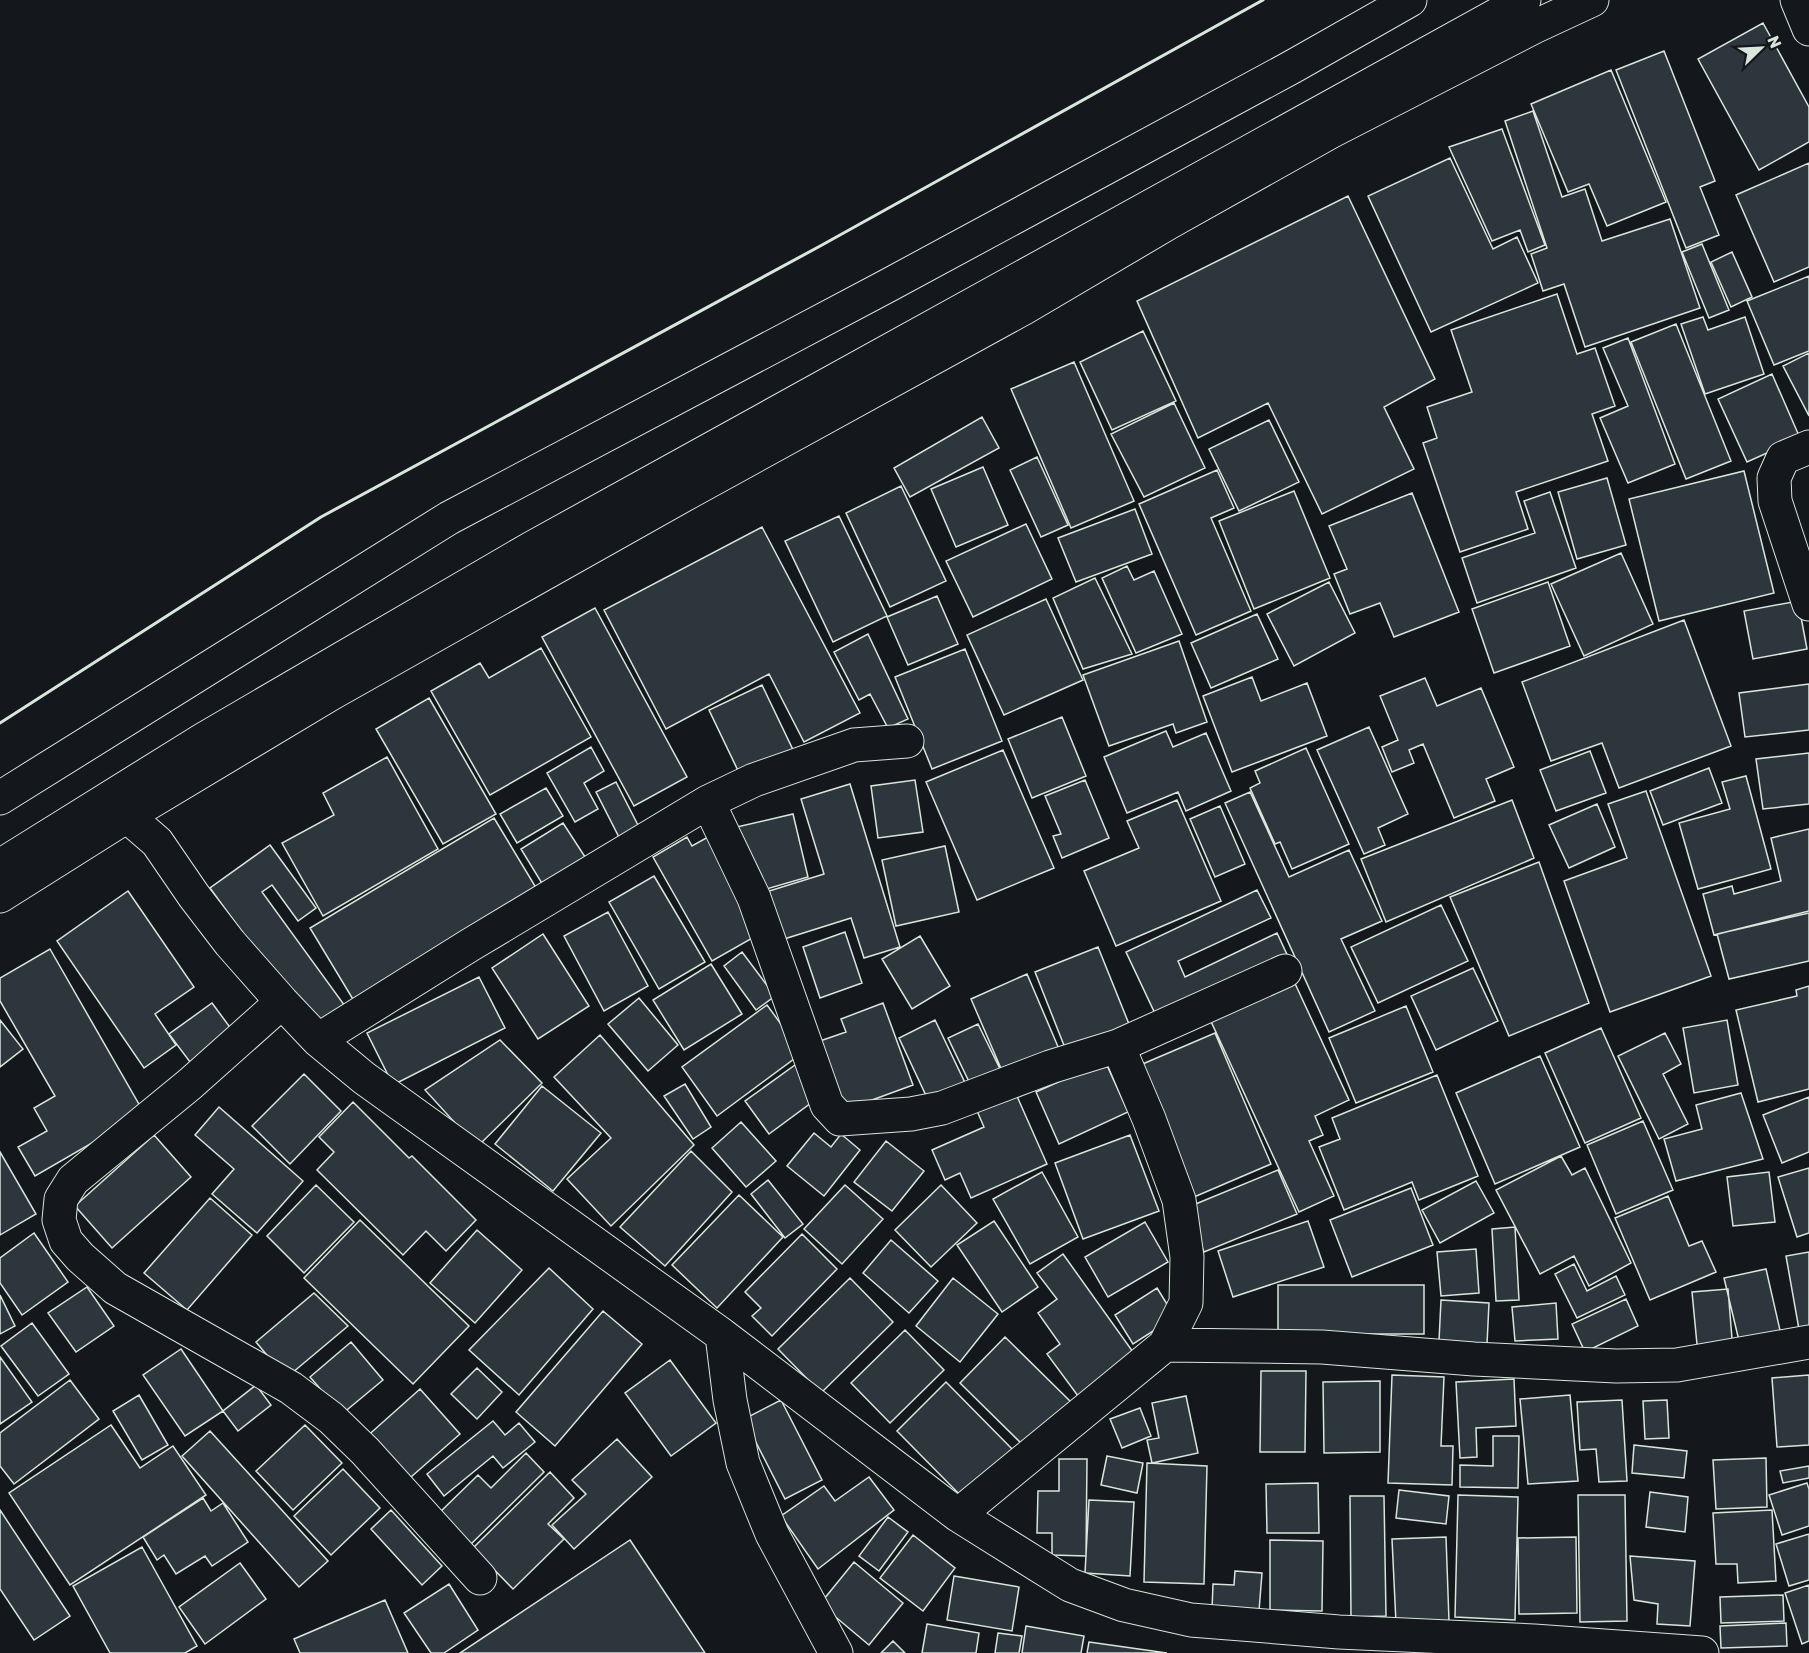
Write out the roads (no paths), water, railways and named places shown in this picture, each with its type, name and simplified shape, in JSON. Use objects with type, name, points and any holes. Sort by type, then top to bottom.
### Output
[{"type":"main road","points":[[0,798],[449,518],[918,269],[1410,0]]},
{"type":"main road","points":[[0,866],[204,739],[530,549],[1524,0]]},
{"type":"main road","points":[[0,897],[127,816],[343,687],[699,486],[1024,308],[1168,223],[1330,132],[1534,27],[1592,0]]},
{"type":"main road","points":[[1797,0],[1809,28]]},
{"type":"main road","points":[[1809,447],[1784,458],[1774,478],[1775,501],[1809,604]]},
{"type":"main road","points":[[318,1040],[470,945],[708,802],[754,780],[854,745],[907,741]]},
{"type":"main road","points":[[708,802],[754,898],[827,1105],[840,1119],[911,1114],[942,1108],[1050,1067],[1118,1046],[1285,971]]},
{"type":"main road","points":[[127,816],[157,842],[230,943],[282,1002],[318,1040],[364,1078],[722,1335],[958,1515],[1070,1585],[1124,1605],[1191,1620],[1339,1632],[1534,1641],[1702,1653]]},
{"type":"main road","points":[[282,1002],[190,1084],[73,1180],[61,1199],[59,1220],[66,1241],[115,1288],[291,1389],[332,1418],[480,1578]]},
{"type":"main road","points":[[958,1515],[1165,1346],[1186,1303],[1187,1257],[1179,1200],[1149,1119],[1118,1046]]},
{"type":"main road","points":[[722,1335],[730,1400],[743,1463],[772,1534],[836,1653]]},
{"type":"main road","points":[[1165,1346],[1322,1347],[1474,1359],[1677,1365],[1809,1342]]}]
